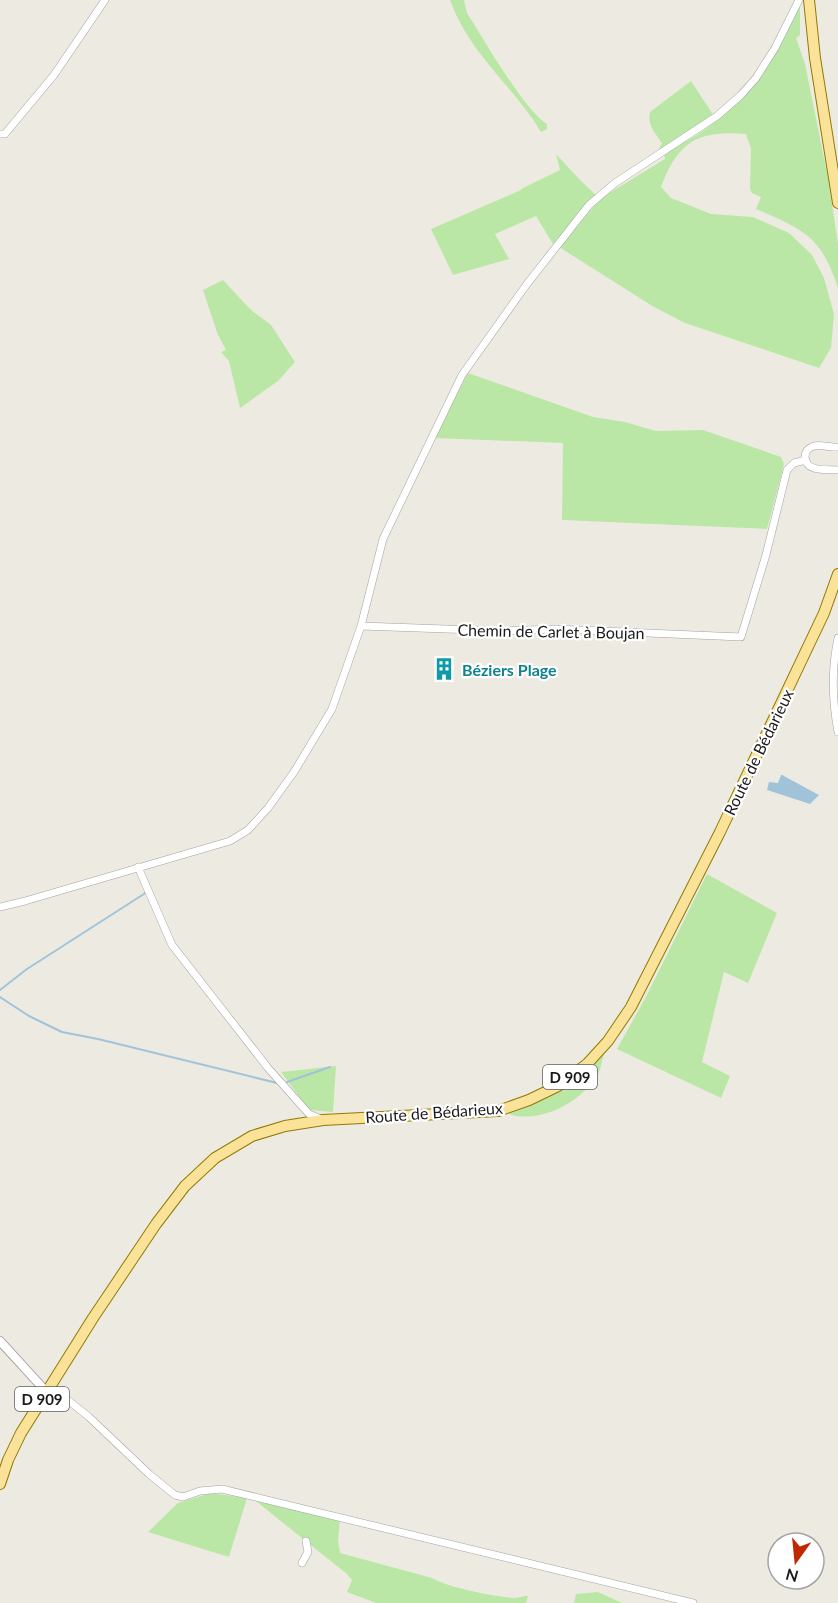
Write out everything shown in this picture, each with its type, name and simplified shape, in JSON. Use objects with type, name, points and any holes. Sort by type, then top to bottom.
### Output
[{"type":"main road","points":[[809,0],[815,58],[838,203]]},
{"type":"main road","name":"Route de Bédarieux","points":[[0,1468],[14,1434],[156,1224],[185,1186],[215,1158],[252,1136],[285,1126],[323,1120],[498,1110],[529,1100],[558,1086],[587,1064],[609,1041],[631,1008],[724,823],[824,613],[838,574]]},
{"type":"main road","name":"Route de Bédarieux","points":[[0,1484],[8,1460],[46,1388]]},
{"type":"street","points":[[0,134],[5,134],[54,75],[105,0]]},
{"type":"street","points":[[0,906],[25,901],[230,841],[248,830],[268,808],[294,772],[332,709],[361,626],[383,539],[462,375],[526,284],[589,205],[615,183],[717,116],[741,95],[756,78],[775,48],[799,0]]},
{"type":"street","points":[[838,447],[813,446],[806,452],[809,465],[815,468],[838,470]]},
{"type":"street","name":"Chemin de Carlet à Boujan","points":[[361,626],[503,631],[555,629],[741,637],[766,555],[787,470],[794,463],[806,460]]},
{"type":"street","points":[[838,638],[832,680],[838,732]]},
{"type":"street","points":[[138,867],[172,945],[268,1068],[309,1114],[323,1120]]},
{"type":"street","points":[[0,1341],[46,1388],[59,1393],[89,1417],[149,1474],[175,1495],[183,1497],[210,1489],[222,1489],[693,1603]]},
{"type":"street","points":[[302,1563],[308,1552],[306,1541]]},
{"type":"green space","points":[[450,0],[464,0],[467,13],[504,73],[537,116],[547,124],[547,129],[541,132],[480,53],[458,19]]},
{"type":"green space","points":[[797,7],[800,8],[800,35],[796,38],[805,64],[828,178],[838,244],[838,288],[825,257],[809,237],[787,223],[756,209],[761,197],[752,193],[750,189],[751,149],[746,134],[715,134],[692,142],[675,159],[661,187],[671,198],[711,214],[753,217],[789,233],[812,255],[824,278],[834,314],[831,348],[819,368],[685,323],[654,307],[559,247],[601,198],[665,159],[664,154],[706,129],[740,99],[773,58]]},
{"type":"green space","points":[[691,81],[714,116],[658,151],[662,143],[651,125],[650,112]]},
{"type":"green space","points":[[556,154],[596,195],[553,244],[536,216],[495,234],[509,259],[453,275],[431,229],[521,190],[560,170]]},
{"type":"green space","points":[[223,280],[251,310],[271,325],[295,362],[278,381],[240,408],[229,361],[221,352],[226,350],[218,335],[203,290]]},
{"type":"green space","points":[[468,373],[593,417],[625,422],[656,431],[703,430],[781,457],[784,464],[767,529],[562,520],[563,443],[434,438]]},
{"type":"green space","points":[[707,874],[777,913],[748,983],[724,972],[702,1062],[730,1076],[721,1098],[617,1049],[647,995]]},
{"type":"green space","points":[[604,1054],[599,1072],[592,1083],[571,1102],[545,1114],[518,1116],[506,1113],[558,1090]]},
{"type":"green space","points":[[336,1066],[333,1112],[309,1110],[281,1072]]},
{"type":"green space","points":[[211,1493],[247,1498],[229,1557],[148,1532],[178,1503]]},
{"type":"green space","points":[[252,1498],[340,1520],[338,1541],[340,1553],[472,1591],[514,1598],[528,1596],[526,1603],[376,1603],[347,1592],[352,1580],[347,1574]]},
{"type":"green space","points":[[598,1592],[622,1603],[574,1603],[576,1594]]},
{"type":"water","points":[[781,775],[819,795],[810,804],[767,790],[769,782],[778,783]]},
{"type":"waterway","points":[[0,990],[27,969],[147,892]]},
{"type":"waterway","points":[[0,997],[29,1016],[62,1032],[277,1083]]},
{"type":"waterway","points":[[287,1082],[330,1067]]},
{"type":"place","name":"Béziers Plage","points":[[444,669]]}]
